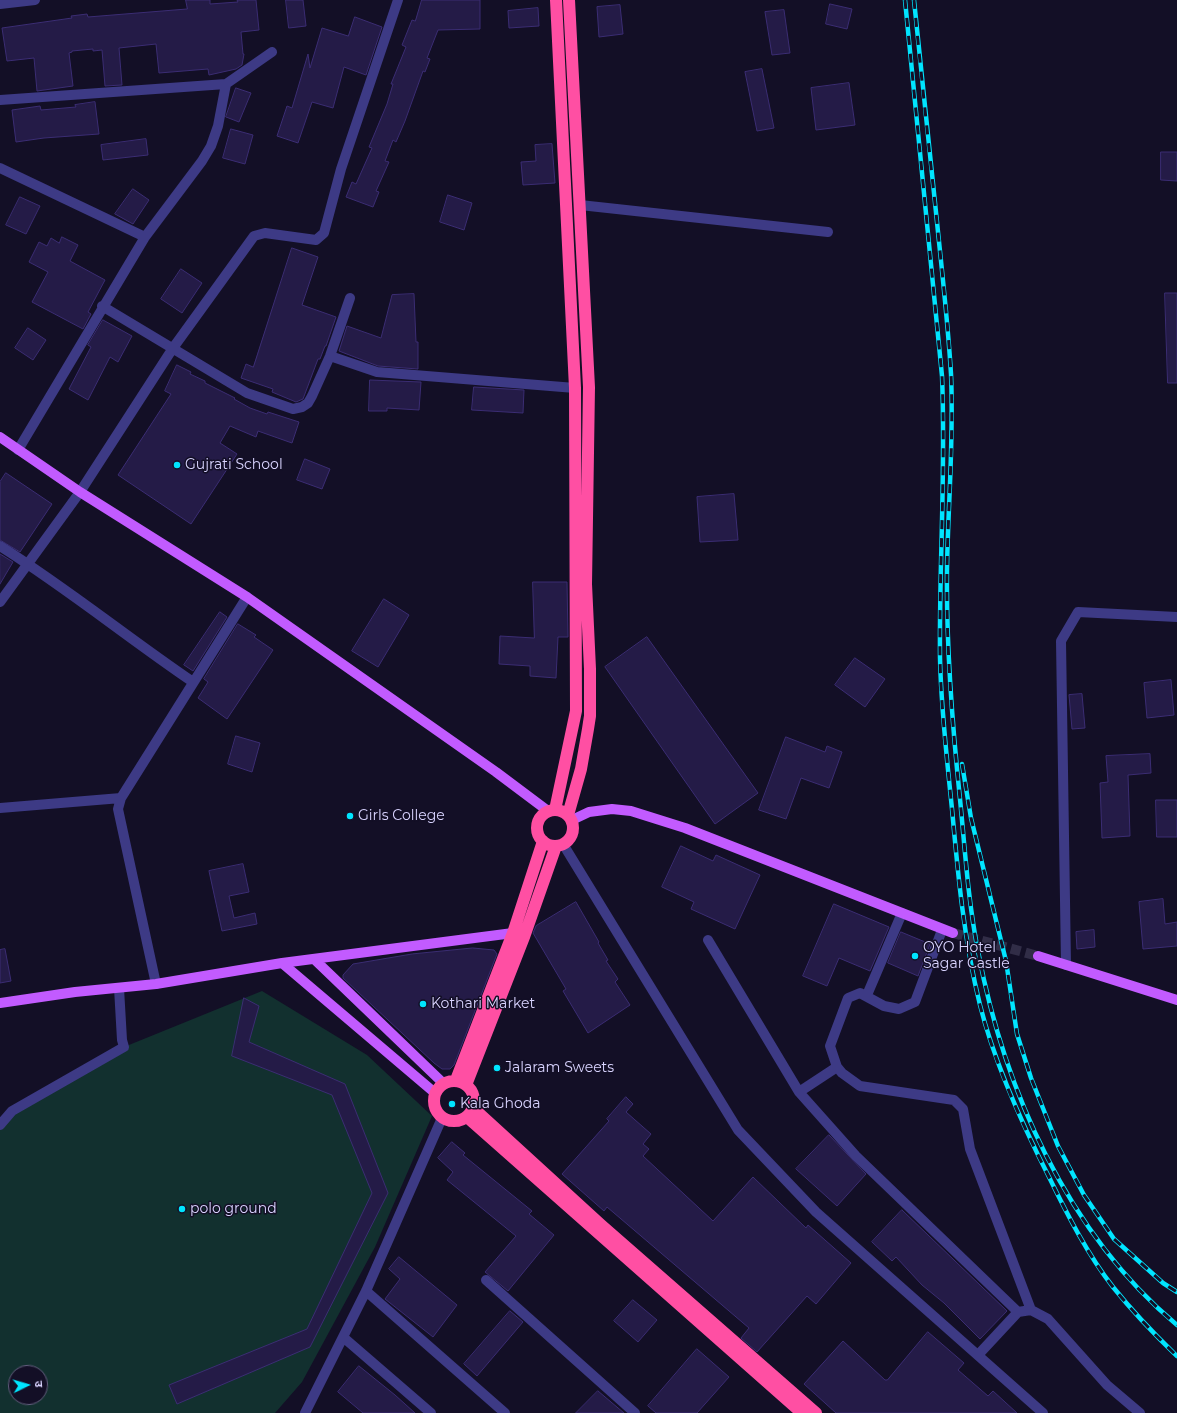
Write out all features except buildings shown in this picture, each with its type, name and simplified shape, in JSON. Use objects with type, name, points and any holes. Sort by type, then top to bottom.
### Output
[{"type":"highway","points":[[552,811],[576,711],[575,388],[556,0]]},
{"type":"highway","points":[[461,1082],[524,937],[559,845],[572,834],[570,817],[581,769],[590,716],[590,669],[586,584],[589,387],[569,0]]},
{"type":"highway","points":[[559,845],[543,841],[539,835],[539,822],[542,816],[552,811],[570,817]]},
{"type":"highway","points":[[461,1082],[543,841]]},
{"type":"highway","points":[[461,1082],[470,1088],[474,1098],[470,1113],[457,1121],[442,1118],[434,1104],[435,1093],[443,1083],[461,1082]]},
{"type":"highway","points":[[470,1113],[802,1413]]},
{"type":"highway","points":[[470,1113],[816,1413]]},
{"type":"main road","points":[[1,441],[18,450],[80,492],[247,597],[552,811]]},
{"type":"main road","points":[[570,817],[589,812],[612,809],[631,811],[685,828],[953,934]]},
{"type":"main road","points":[[0,1003],[156,984],[282,963],[513,932]]},
{"type":"main road","points":[[1038,956],[1177,1000]]},
{"type":"main road","points":[[314,959],[443,1083]]},
{"type":"main road","points":[[282,963],[435,1093]]},
{"type":"street","points":[[0,4],[35,0]]},
{"type":"street","points":[[0,602],[80,492],[173,348],[254,236],[265,233],[316,240],[324,233],[341,169],[398,0]]},
{"type":"street","points":[[0,100],[226,84],[272,52]]},
{"type":"street","points":[[18,450],[102,306],[145,237],[202,161],[211,146],[218,126],[226,84]]},
{"type":"street","points":[[0,168],[145,237]]},
{"type":"street","points":[[580,205],[828,232]]},
{"type":"street","points":[[102,306],[247,393],[293,409],[302,407],[308,403],[330,356],[350,298]]},
{"type":"street","points":[[330,356],[382,373],[575,388]]},
{"type":"street","points":[[0,546],[28,564],[139,645],[193,682]]},
{"type":"street","points":[[156,984],[118,809],[121,798],[247,597]]},
{"type":"street","points":[[1066,965],[1061,641],[1078,612],[1177,616]]},
{"type":"street","points":[[0,808],[121,798]]},
{"type":"street","points":[[559,845],[738,1130],[816,1212],[1043,1413]]},
{"type":"street","points":[[867,996],[902,913]]},
{"type":"street","points":[[942,930],[915,1002],[899,1009],[884,1006],[860,992],[848,998],[842,1010],[830,1046],[837,1067],[842,1073],[860,1086],[954,1100],[963,1109],[970,1149],[1031,1310]]},
{"type":"street","points":[[708,940],[799,1092],[856,1156],[1018,1312]]},
{"type":"street","points":[[0,1125],[12,1111],[124,1047],[122,1040],[119,988]]},
{"type":"street","points":[[799,1092],[837,1067]]},
{"type":"street","points":[[305,1413],[366,1291],[442,1118]]},
{"type":"street","points":[[486,1280],[635,1413]]},
{"type":"street","points":[[366,1291],[505,1413]]},
{"type":"street","points":[[978,1356],[1018,1312],[1031,1310],[1048,1319],[1107,1385],[1140,1413]]},
{"type":"street","points":[[343,1337],[431,1413]]},
{"type":"green space","name":"polo ground","points":[[262,991],[367,1055],[432,1116],[375,1247],[302,1382],[275,1413],[0,1413],[0,1123],[124,1047]]},
{"type":"tunnel","points":[[953,933],[1038,956]]},
{"type":"railway","points":[[905,0],[942,376],[943,482],[940,658],[943,715],[959,883],[974,981],[986,1027],[1001,1072],[1029,1137],[1071,1221],[1095,1262],[1113,1287],[1144,1323],[1177,1356]]},
{"type":"railway","points":[[914,0],[950,355],[952,423],[947,569],[950,684],[967,875],[978,951],[990,1003],[1005,1055],[1023,1106],[1046,1155],[1073,1203],[1103,1247],[1138,1288],[1177,1325]]},
{"type":"railway","points":[[962,764],[971,818],[1006,961],[1017,1034],[1031,1078],[1058,1146],[1084,1195],[1114,1239],[1163,1283],[1177,1292]]},
{"type":"place","name":"Gujrati School","points":[[177,465]]},
{"type":"place","name":"Girls College","points":[[350,816]]},
{"type":"place","name":"OYO Hotel Sagar Castle","points":[[915,956]]},
{"type":"place","name":"Kothari Market","points":[[423,1004]]},
{"type":"place","name":"Jalaram Sweets","points":[[497,1068]]},
{"type":"place","name":"Kala Ghoda","points":[[452,1104]]},
{"type":"place","name":"polo ground","points":[[182,1209]]}]
